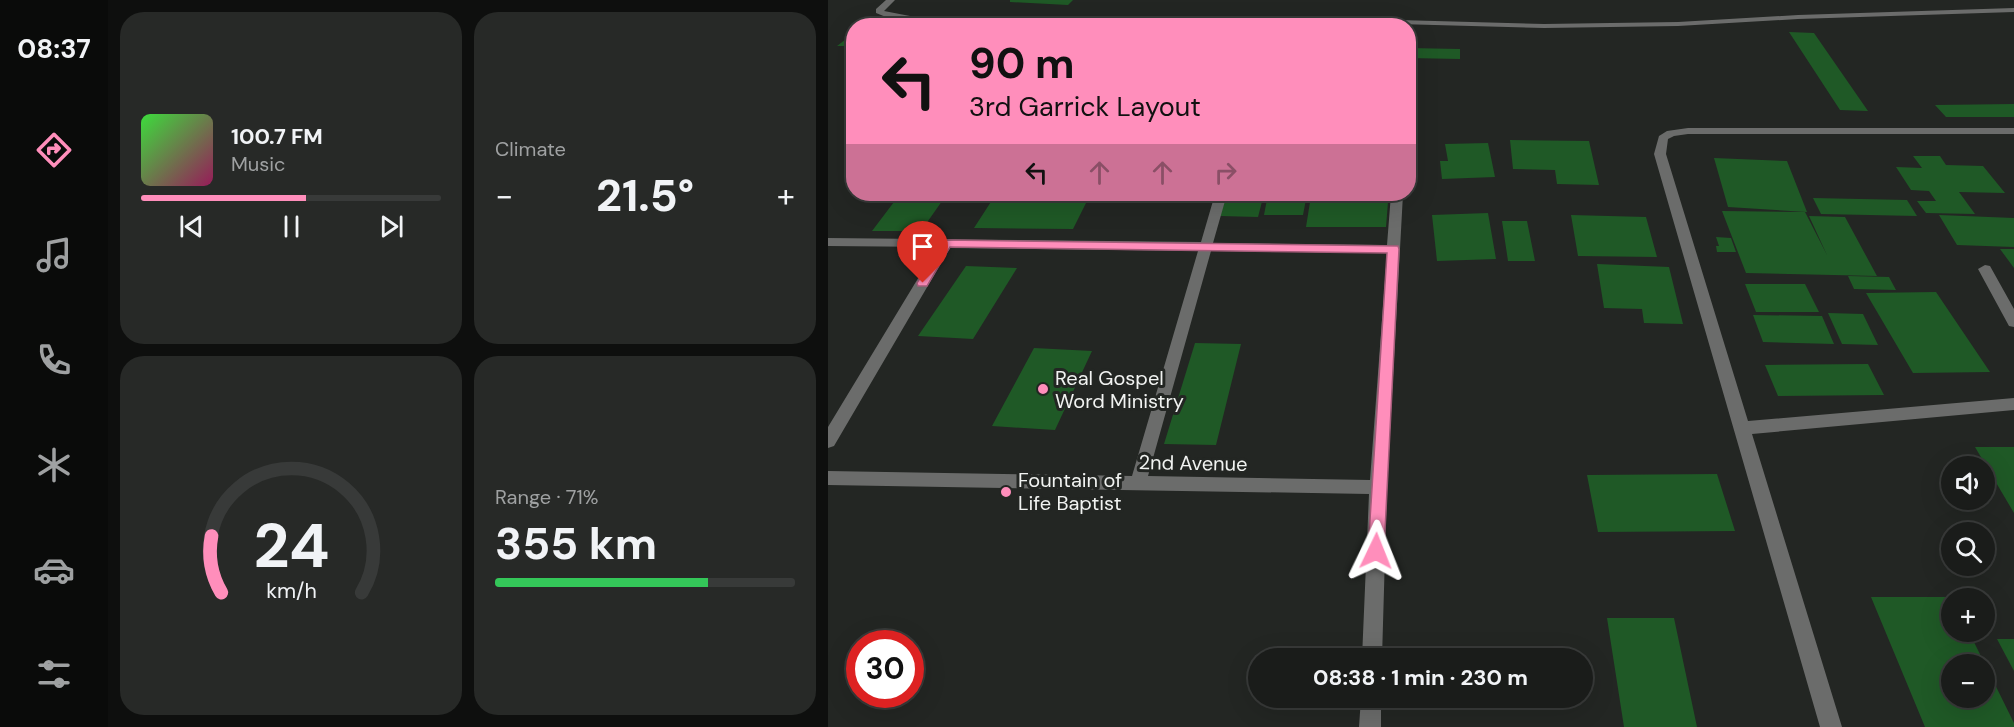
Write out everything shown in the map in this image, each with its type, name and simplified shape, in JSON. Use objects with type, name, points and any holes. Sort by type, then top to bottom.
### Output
[{"type":"street","points":[[1831,727],[1660,154],[1663,138],[1671,133],[1688,131],[2014,131]]},
{"type":"street","points":[[1138,483],[1219,201]]},
{"type":"street","points":[[1372,648],[1378,487],[1396,201]]},
{"type":"street","points":[[828,242],[1393,249]]},
{"type":"street","points":[[828,441],[946,243]]},
{"type":"street","points":[[1985,269],[2014,322]]},
{"type":"street","points":[[1743,428],[2014,404]]},
{"type":"street","name":"2nd Avenue","points":[[828,478],[1378,487]]},
{"type":"street","points":[[1370,727],[1371,708]]},
{"type":"lane","points":[[891,0],[879,11],[886,15],[910,18]]},
{"type":"lane","points":[[1416,22],[1544,26],[1678,24],[1798,17],[2014,10]]},
{"type":"building","points":[[1010,0],[1073,0],[1068,5],[1010,2]]},
{"type":"building","points":[[1789,32],[1814,33],[1868,111],[1840,110]]},
{"type":"building","points":[[846,39],[846,46],[837,46]]},
{"type":"building","points":[[1416,48],[1460,49],[1460,59],[1416,58]]},
{"type":"building","points":[[2014,104],[2014,117],[1946,117],[1935,105]]},
{"type":"building","points":[[1510,140],[1589,141],[1599,185],[1557,184],[1555,170],[1513,169]]},
{"type":"building","points":[[1488,143],[1495,177],[1442,179],[1440,161],[1448,161],[1445,144]]},
{"type":"building","points":[[1913,156],[1940,156],[1946,165],[1983,166],[2005,193],[1959,192],[1975,214],[1926,213],[1917,201],[1936,201],[1929,191],[1911,190],[1896,167],[1922,168]]},
{"type":"building","points":[[1714,158],[1787,161],[1807,212],[1728,207]]},
{"type":"building","points":[[1813,198],[1907,200],[1917,216],[1821,214]]},
{"type":"building","points":[[895,201],[942,201],[921,231],[872,231]]},
{"type":"building","points":[[991,201],[1087,201],[1073,229],[974,228]]},
{"type":"building","points":[[1225,201],[1262,201],[1258,217],[1220,216]]},
{"type":"building","points":[[1267,201],[1306,201],[1303,215],[1264,215]]},
{"type":"building","points":[[1310,202],[1388,202],[1386,227],[1306,227]]},
{"type":"building","points":[[1722,211],[1805,212],[1827,255],[1809,216],[1845,217],[1877,276],[1746,273]]},
{"type":"building","points":[[1488,213],[1496,259],[1437,261],[1432,215]]},
{"type":"building","points":[[1571,215],[1646,217],[1657,257],[1578,256]]},
{"type":"building","points":[[1939,215],[2014,218],[2014,247],[1957,245]]},
{"type":"building","points":[[1502,221],[1527,221],[1535,261],[1508,261]]},
{"type":"building","points":[[1716,237],[1731,238],[1736,252],[1717,252],[1716,246],[1719,246]]},
{"type":"building","points":[[2000,249],[2014,249],[2014,268]]},
{"type":"building","points":[[1597,264],[1669,267],[1683,324],[1644,323],[1642,309],[1604,308]]},
{"type":"building","points":[[966,266],[1017,268],[973,339],[918,336]]},
{"type":"building","points":[[1848,276],[1889,277],[1896,290],[1854,289]]},
{"type":"building","points":[[1745,284],[1805,284],[1819,312],[1756,312]]},
{"type":"building","points":[[1936,292],[1990,372],[1913,373],[1866,293]]},
{"type":"building","points":[[1828,313],[1863,314],[1878,345],[1842,344]]},
{"type":"building","points":[[1753,315],[1822,316],[1834,344],[1763,342]]},
{"type":"building","points":[[1195,343],[1241,344],[1216,445],[1164,444]]},
{"type":"building","name":"Real Gospel Word Ministry","points":[[1034,348],[1092,351],[1055,430],[992,426]]},
{"type":"building","points":[[1868,364],[1884,395],[1778,396],[1765,365]]},
{"type":"building","points":[[1975,447],[2014,447],[2014,513],[1995,481],[1995,456],[1980,456]]},
{"type":"building","points":[[1717,474],[1735,531],[1598,532],[1587,475]]},
{"type":"building","points":[[1871,597],[1941,597],[1941,642],[1974,642],[1980,654],[1941,654],[1941,708],[1995,708],[1995,685],[2014,727],[1925,727]]},
{"type":"building","points":[[1607,618],[1674,618],[1697,727],[1624,727]]},
{"type":"building","points":[[1997,639],[2014,639],[2014,671]]},
{"type":"place","name":"Real Gospel Word Ministry","points":[[1043,389]]},
{"type":"place","name":"Fountain of Life Baptist","points":[[1006,492]]},
{"type":"route","points":[[923,283],[946,243],[1393,249],[1376,551]]}]
